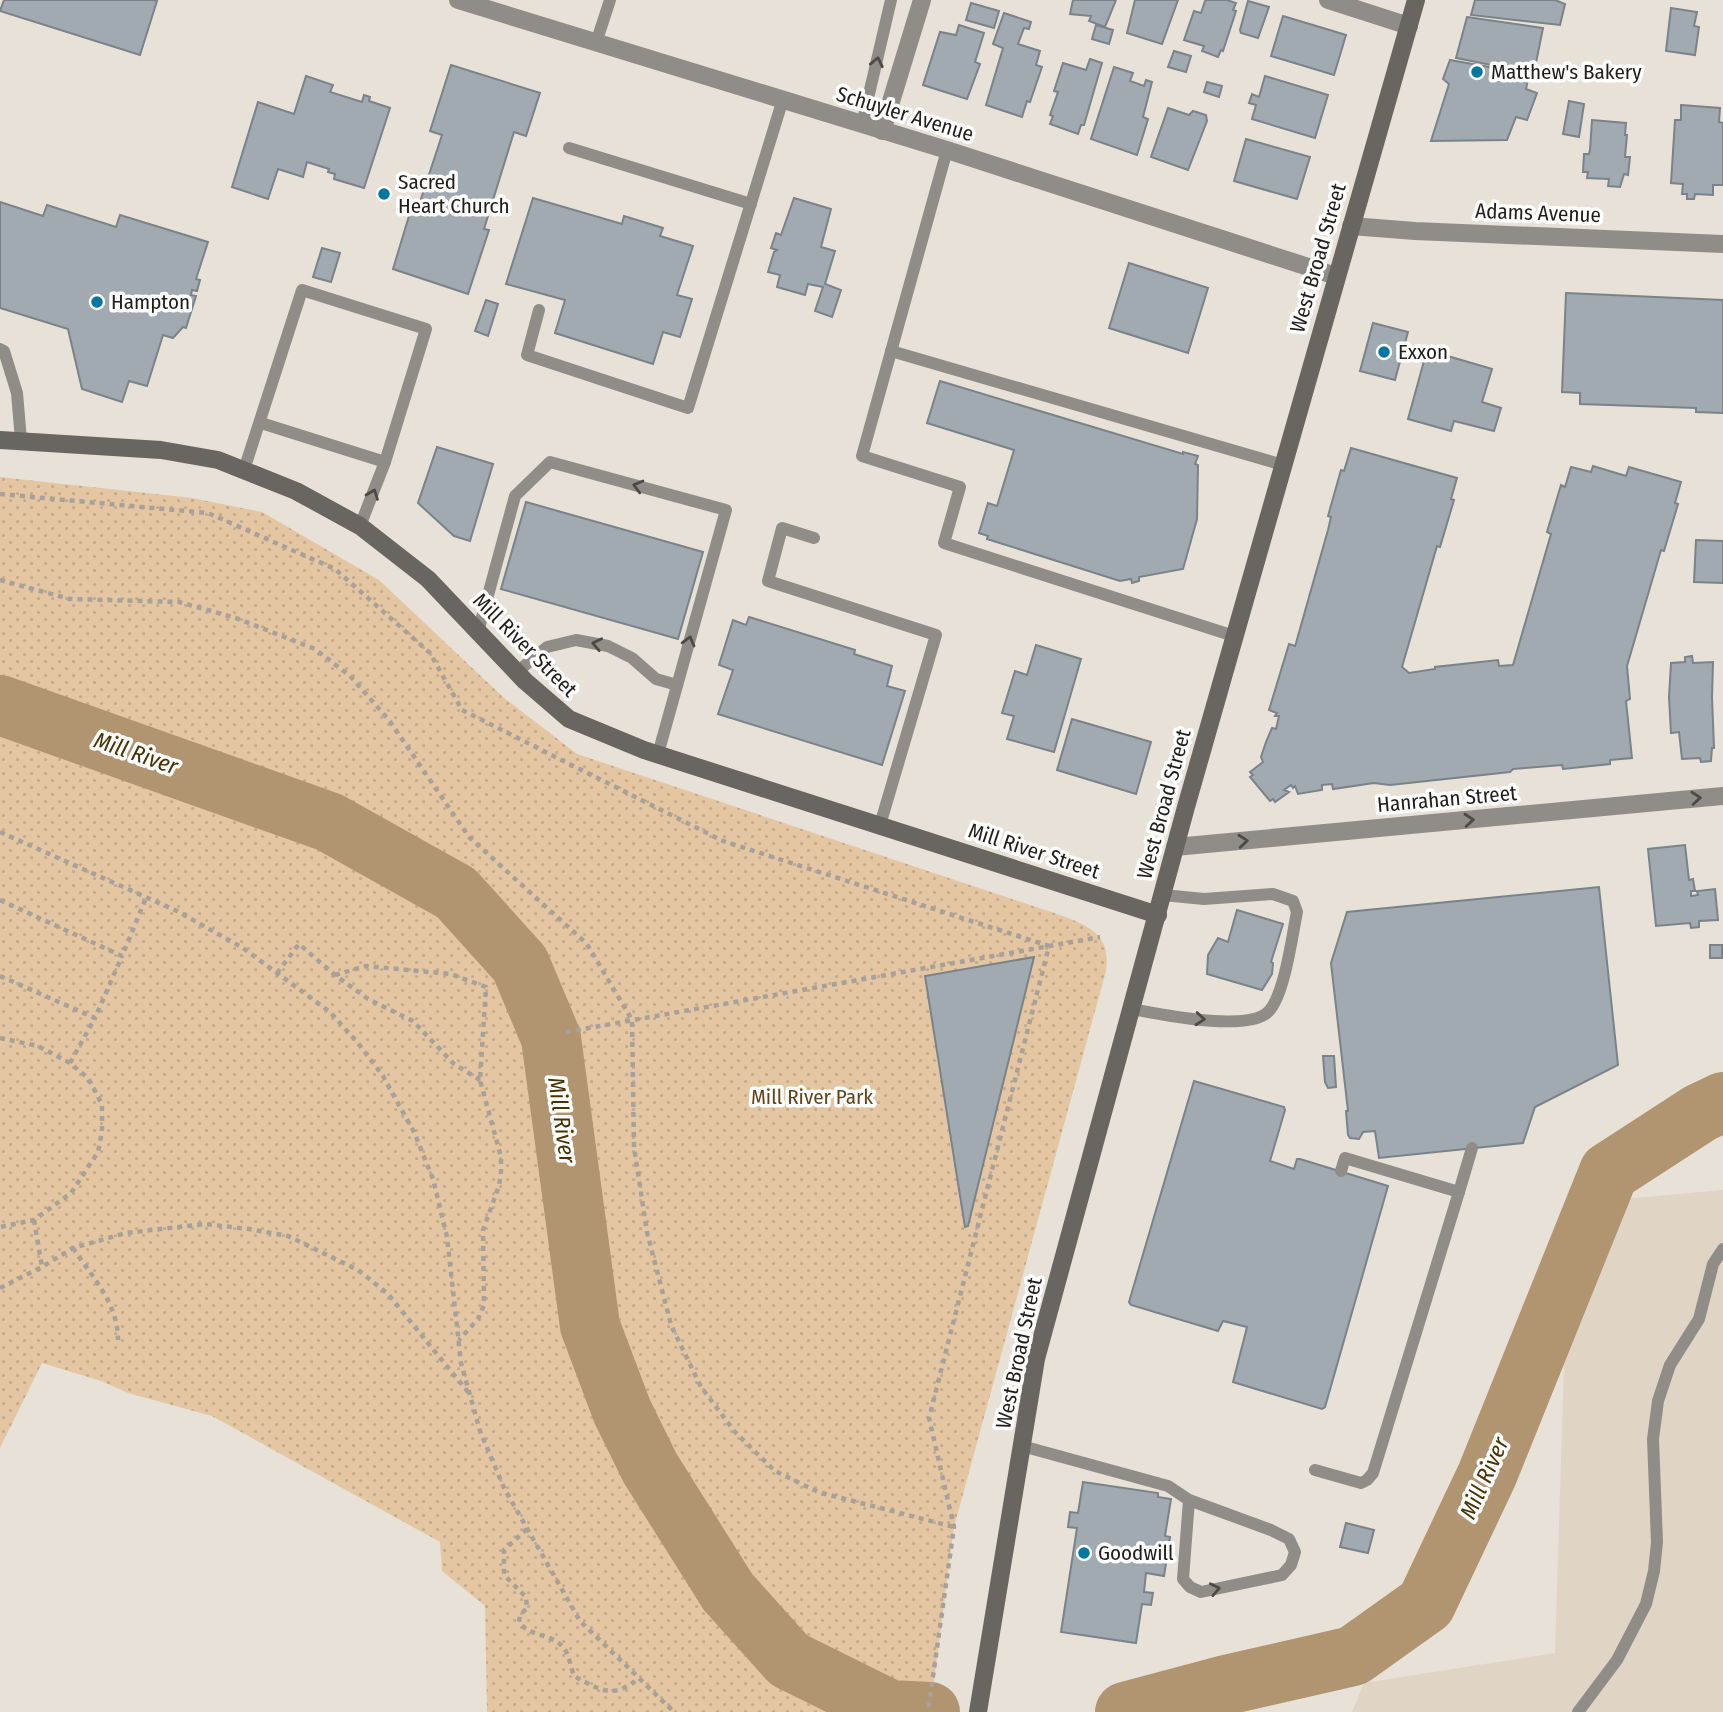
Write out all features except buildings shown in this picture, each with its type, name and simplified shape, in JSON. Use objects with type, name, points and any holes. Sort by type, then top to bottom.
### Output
[{"type":"main road","name":"West Broad Street","points":[[978,1712],[1037,1359],[1175,847],[1416,0]]},
{"type":"main road","name":"Mill River Street","points":[[0,440],[161,450],[218,460],[296,491],[360,526],[428,579],[517,672],[569,719],[658,754],[1158,915]]},
{"type":"street","name":"Schuyler Avenue","points":[[458,0],[947,150],[1336,276]]},
{"type":"street","points":[[882,131],[922,0]]},
{"type":"street","points":[[1328,0],[1409,26]]},
{"type":"street","name":"Adams Avenue","points":[[1350,226],[1723,244]]},
{"type":"street","name":"Hanrahan Street","points":[[1175,847],[1723,796]]},
{"type":"lane","points":[[596,43],[610,0]]},
{"type":"lane","points":[[862,124],[891,0]]},
{"type":"lane","points":[[539,310],[527,355],[688,408],[783,99]]},
{"type":"lane","points":[[569,148],[751,204]]},
{"type":"lane","points":[[947,150],[862,456],[960,487],[944,543],[1234,636]]},
{"type":"lane","points":[[244,470],[302,289],[426,328],[385,461],[360,526]]},
{"type":"lane","points":[[0,349],[4,351],[18,393],[21,440]]},
{"type":"lane","points":[[891,351],[1283,465]]},
{"type":"lane","points":[[261,423],[385,461]]},
{"type":"lane","points":[[478,632],[515,496],[550,462],[726,510],[658,754]]},
{"type":"lane","points":[[814,538],[782,528],[768,581],[936,635],[880,825]]},
{"type":"lane","points":[[517,672],[547,647],[576,640],[608,646],[632,658],[656,679],[677,685]]},
{"type":"lane","points":[[1132,1009],[1199,1020],[1250,1021],[1269,1011],[1282,983],[1297,912],[1293,901],[1273,894],[1205,899],[1163,895]]},
{"type":"lane","points":[[1315,1471],[1361,1483],[1373,1473],[1472,1148]]},
{"type":"lane","points":[[1341,1171],[1345,1158],[1459,1192]]},
{"type":"lane","points":[[1578,1712],[1617,1660],[1646,1604],[1654,1571],[1657,1542],[1653,1439],[1658,1401],[1670,1365],[1699,1319],[1713,1264],[1723,1249]]},
{"type":"lane","points":[[1022,1446],[1168,1486],[1189,1500],[1271,1530],[1289,1539],[1295,1552],[1292,1565],[1282,1575],[1201,1592],[1190,1587],[1183,1579],[1189,1500]]},
{"type":"path","points":[[0,494],[208,513],[335,569],[430,653],[462,710],[723,841],[1049,946]]},
{"type":"path","points":[[0,580],[70,599],[179,602],[236,618],[315,649],[350,676],[389,720],[469,837],[587,944],[632,1020],[634,1147],[647,1232],[671,1325],[701,1387],[735,1432],[775,1471],[818,1492],[954,1527]]},
{"type":"path","points":[[0,832],[177,911],[243,948],[330,1012],[358,1043],[383,1076],[414,1132],[433,1179],[447,1237],[461,1363],[480,1431],[504,1488],[580,1621],[674,1712]]},
{"type":"path","points":[[70,1063],[95,1018],[146,898]]},
{"type":"path","points":[[0,900],[122,956]]},
{"type":"path","points":[[566,1031],[1100,937]]},
{"type":"path","points":[[277,973],[299,944],[368,999],[413,1021],[454,1064],[480,1080]]},
{"type":"path","points":[[928,1712],[954,1527],[929,1418],[1049,946]]},
{"type":"path","points":[[335,975],[366,967],[451,974],[486,987],[480,1080],[502,1157],[501,1172],[499,1186],[483,1230],[484,1305],[478,1319],[459,1340]]},
{"type":"path","points":[[0,976],[95,1018]]},
{"type":"path","points":[[0,1038],[38,1046],[70,1063],[89,1078],[102,1104],[102,1131],[98,1153],[71,1193],[34,1220],[0,1227]]},
{"type":"path","points":[[34,1220],[42,1267]]},
{"type":"path","points":[[0,1287],[42,1267],[73,1248],[126,1233],[205,1224],[249,1228],[288,1236],[358,1270],[388,1294],[470,1395]]},
{"type":"path","points":[[73,1248],[107,1296],[115,1319],[118,1340]]},
{"type":"path","points":[[527,1529],[504,1550],[504,1575],[526,1597],[527,1608],[520,1615],[519,1622],[524,1629],[549,1637],[564,1648],[574,1676],[604,1692],[626,1689],[639,1678]]},
{"type":"shaded area","points":[[1723,1190],[1723,1712],[1352,1712],[1364,1683],[1555,1653],[1569,1204]]},
{"type":"green space","name":"Mill River Park","points":[[0,477],[192,498],[262,512],[379,580],[503,697],[577,754],[1060,915],[1081,923],[1102,940],[1107,959],[1106,971],[954,1527],[930,1712],[487,1712],[485,1606],[442,1571],[440,1542],[212,1416],[128,1393],[101,1381],[42,1363],[0,1448]]},
{"type":"waterway","name":"Mill River","points":[[0,705],[329,822],[456,893],[520,964],[551,1038],[590,1326],[622,1411],[650,1468],[728,1592],[789,1660],[890,1710],[930,1712]]},
{"type":"waterway","name":"Mill River","points":[[1125,1712],[1226,1685],[1353,1656],[1426,1604],[1487,1475],[1609,1172],[1700,1113],[1723,1102]]},
{"type":"place","name":"Matthew's Bakery","points":[[1477,72]]},
{"type":"place","name":"Sacred Heart Church","points":[[384,194]]},
{"type":"place","name":"Hampton","points":[[97,302]]},
{"type":"place","name":"Exxon","points":[[1384,352]]},
{"type":"place","name":"Goodwill","points":[[1084,1553]]}]
